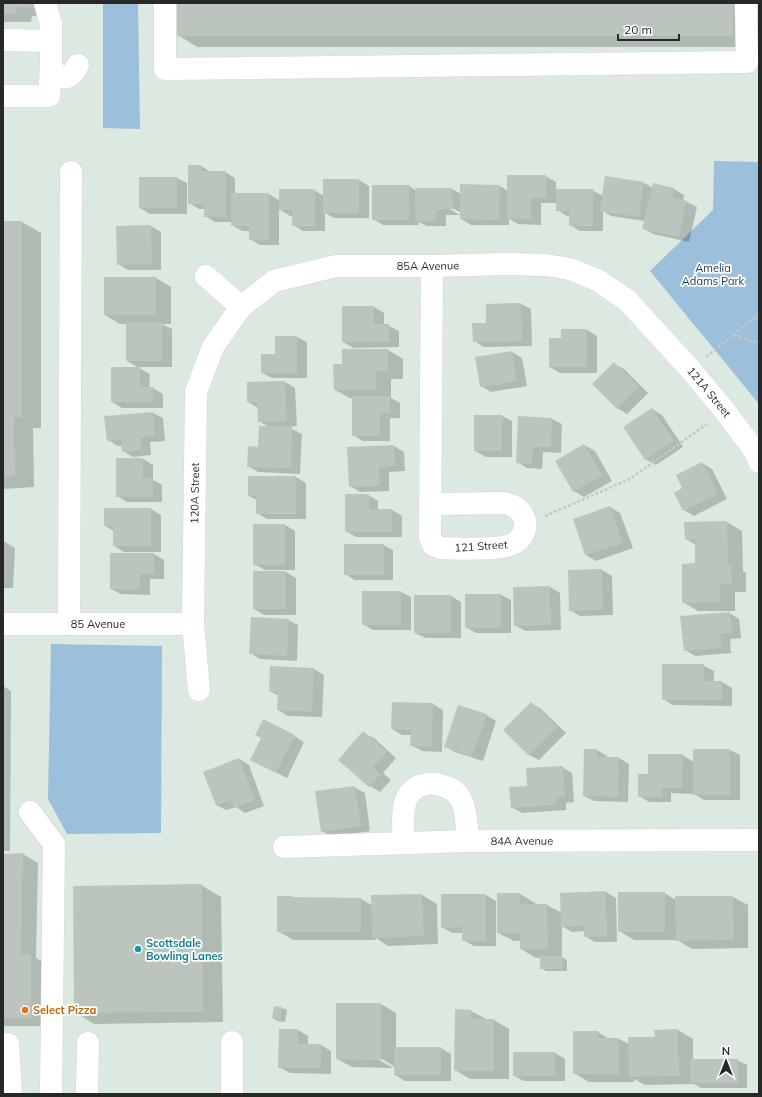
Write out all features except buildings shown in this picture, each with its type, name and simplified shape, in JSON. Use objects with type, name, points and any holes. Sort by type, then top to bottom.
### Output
[{"type":"street","points":[[3,96],[50,96],[51,32],[44,3]]},
{"type":"street","points":[[51,32],[58,3]]},
{"type":"street","points":[[165,3],[165,69],[747,62],[746,3]]},
{"type":"street","points":[[3,40],[51,32]]},
{"type":"street","points":[[51,66],[54,73],[63,77],[74,72],[78,65]]},
{"type":"street","points":[[69,624],[70,172]]},
{"type":"street","name":"85A Avenue","points":[[241,307],[274,281],[336,266],[546,265],[570,270],[597,280],[628,300],[652,327]]},
{"type":"street","points":[[430,504],[432,266]]},
{"type":"street","points":[[206,276],[241,307]]},
{"type":"street","name":"120A Street","points":[[199,690],[193,624],[196,392],[213,347],[241,307]]},
{"type":"street","name":"121A Street","points":[[652,327],[725,411],[756,454],[759,462]]},
{"type":"street","name":"85 Avenue","points":[[3,624],[193,624]]},
{"type":"street","points":[[404,843],[402,815],[405,802],[410,793],[418,786],[431,783],[447,786],[460,796],[465,812],[468,841]]},
{"type":"street","points":[[30,812],[54,844],[51,1094]]},
{"type":"street","name":"84A Avenue","points":[[284,847],[468,841],[759,840]]},
{"type":"street","points":[[232,1042],[232,1094]]},
{"type":"street","points":[[87,1094],[88,1043]]},
{"type":"street","points":[[8,1044],[10,1094]]},
{"type":"path","points":[[704,359],[759,314]]},
{"type":"path","points":[[734,335],[759,343]]},
{"type":"path","points":[[542,518],[630,479],[707,424]]},
{"type":"green space","points":[[103,3],[138,3],[140,129],[103,128]]},
{"type":"green space","name":"Amelia Adams Park","points":[[714,161],[759,162],[759,404],[650,271],[713,210]]},
{"type":"green space","points":[[51,644],[162,646],[161,833],[67,834],[48,799]]},
{"type":"place","name":"Scottsdale Bowling Lanes","points":[[138,949]]},
{"type":"place","name":"Select Pizza","points":[[25,1010]]}]
